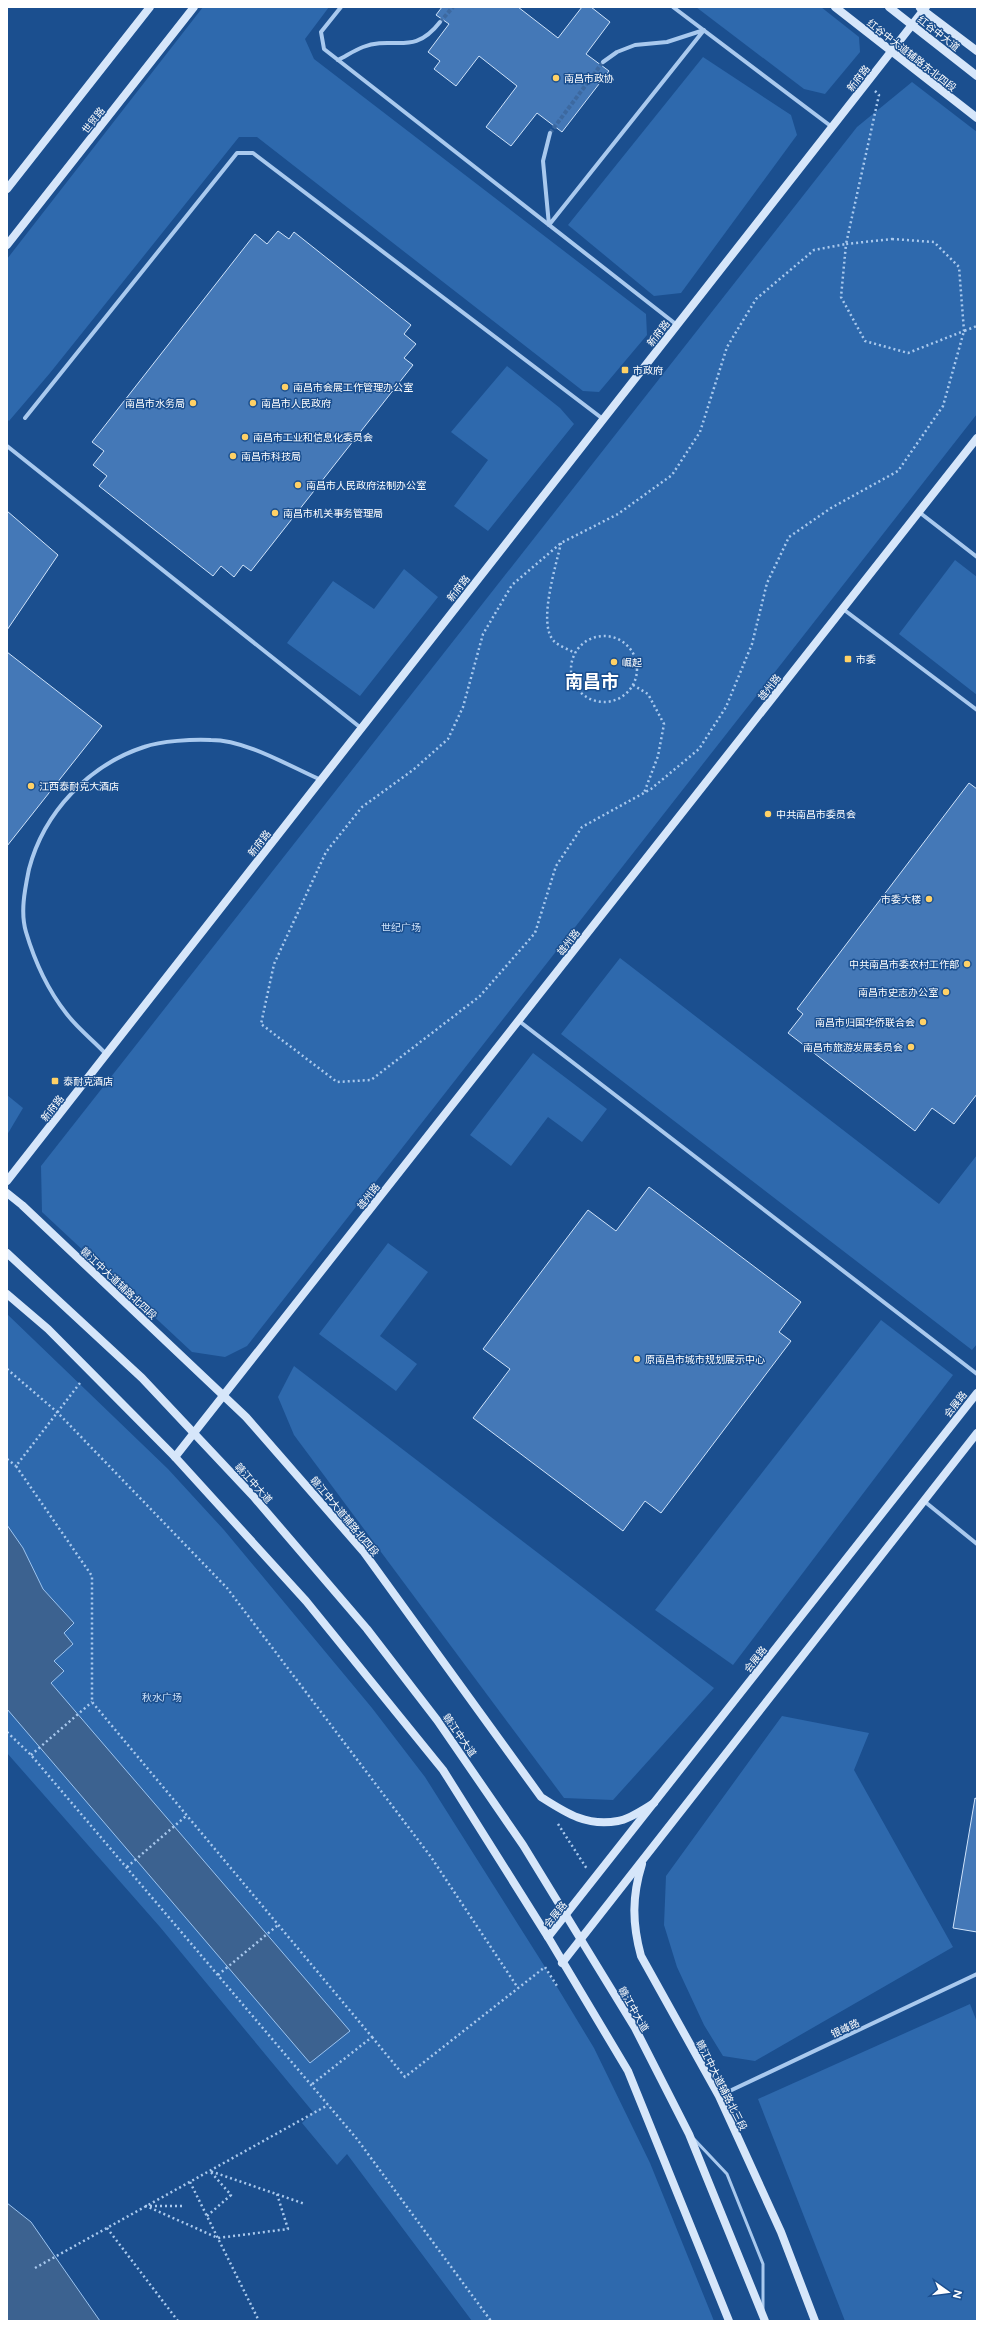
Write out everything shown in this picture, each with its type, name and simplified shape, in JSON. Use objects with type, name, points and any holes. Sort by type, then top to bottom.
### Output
[{"type":"main road","points":[[7,189],[150,7]]},
{"type":"main road","name":"世贸路","points":[[7,245],[194,7]]},
{"type":"main road","name":"红谷中大道辅路东北四段","points":[[835,7],[977,118]]},
{"type":"main road","name":"红谷中大道","points":[[889,7],[977,76]]},
{"type":"main road","name":"新府路","points":[[7,1181],[892,51],[923,8]]},
{"type":"main road","name":"红谷中大道","points":[[923,8],[977,51]]},
{"type":"main road","name":"雄州路","points":[[175,1457],[977,438]]},
{"type":"main road","name":"赣江中大道辅路北四段","points":[[7,1194],[22,1205],[246,1417],[363,1551],[541,1797],[570,1816],[590,1822],[619,1821],[654,1803]]},
{"type":"main road","name":"赣江中大道","points":[[7,1253],[142,1378],[253,1496],[367,1629],[437,1720],[523,1845],[635,2028],[689,2134],[764,2319]]},
{"type":"main road","points":[[7,1294],[48,1329],[175,1457],[306,1601],[443,1770],[548,1937],[562,1963],[628,2071],[729,2321]]},
{"type":"main road","name":"会展路","points":[[548,1937],[977,1393]]},
{"type":"main road","points":[[562,1963],[976,1434]]},
{"type":"main road","name":"赣江中大道辅路北三段","points":[[644,1858],[636,1882],[632,1908],[634,1932],[641,1956],[719,2096],[781,2232],[815,2321]]},
{"type":"street","points":[[341,7],[321,32],[324,49],[677,325]]},
{"type":"street","points":[[673,7],[832,127]]},
{"type":"street","points":[[338,60],[364,46],[404,44],[429,36],[440,22]]},
{"type":"street","points":[[549,225],[704,30]]},
{"type":"street","points":[[603,62],[617,52],[635,44],[667,42],[704,30]]},
{"type":"street","points":[[549,225],[543,161],[550,133]]},
{"type":"street","points":[[25,418],[237,153],[253,153],[604,419]]},
{"type":"street","points":[[7,446],[361,728]]},
{"type":"street","points":[[919,512],[977,557]]},
{"type":"street","points":[[843,609],[977,710]]},
{"type":"street","points":[[106,1054],[66,1013],[40,969],[26,930],[24,893],[33,853],[55,814],[68,796],[97,769],[128,753],[146,746],[212,740],[245,747],[321,780]]},
{"type":"street","points":[[518,1021],[977,1374]]},
{"type":"street","points":[[924,1501],[977,1544]]},
{"type":"street","name":"银峰路","points":[[719,2096],[977,1974]]},
{"type":"lane","points":[[689,2134],[727,2174],[763,2264],[764,2319]]},
{"type":"path","points":[[867,82],[879,95],[846,244],[841,297],[865,341],[908,353],[977,326]]},
{"type":"path","points":[[892,239],[934,242],[960,267],[964,331],[943,406],[898,471],[830,508],[789,537],[767,583],[752,644],[726,707],[698,749],[644,793],[582,827],[556,866],[534,933],[480,996],[371,1080],[337,1082],[261,1024],[274,964],[326,852],[362,807],[414,770],[448,739],[464,707],[483,634],[512,585],[561,543],[618,514],[672,475],[700,432],[727,347],[756,299],[814,250],[846,244],[892,239]]},
{"type":"path","points":[[561,543],[548,604],[548,632],[554,642],[575,653]]},
{"type":"path","points":[[596,636],[617,638],[628,645],[636,658],[638,669],[633,685],[627,694],[614,701],[598,702],[588,699],[578,690],[570,667],[575,653],[583,642],[596,636]]},
{"type":"path","points":[[633,685],[648,694],[664,724],[658,756],[644,793]]},
{"type":"path","points":[[7,1368],[57,1412],[227,1588],[431,1857],[518,1988]]},
{"type":"path","points":[[16,1466],[80,1383]]},
{"type":"path","points":[[7,1460],[16,1466],[92,1576],[92,1702],[405,2078],[545,1966],[557,1986]]},
{"type":"path","points":[[32,1755],[92,1702]]},
{"type":"path","points":[[7,1732],[32,1755],[357,2139],[491,2321]]},
{"type":"path","points":[[127,1867],[186,1816]]},
{"type":"path","points":[[218,1975],[278,1925]]},
{"type":"path","points":[[311,2085],[372,2037]]},
{"type":"path","points":[[35,2268],[328,2105]]},
{"type":"path","points":[[210,2171],[305,2204]]},
{"type":"path","points":[[207,2216],[231,2195],[210,2171]]},
{"type":"path","points":[[190,2182],[259,2321]]},
{"type":"path","points":[[146,2206],[218,2238],[288,2229],[277,2194]]},
{"type":"path","points":[[146,2206],[182,2206]]},
{"type":"path","points":[[107,2228],[178,2321]]},
{"type":"green space","points":[[203,7],[329,7],[305,39],[314,59],[646,314],[647,335],[599,392],[583,391],[257,137],[239,137],[50,373],[9,421],[7,419],[7,259]]},
{"type":"green space","points":[[696,7],[821,7],[859,37],[860,52],[825,94],[804,89]]},
{"type":"green space","points":[[703,57],[791,115],[797,135],[681,293],[654,296],[568,225]]},
{"type":"green space","name":"世纪广场","points":[[912,82],[977,132],[977,414],[247,1346],[225,1357],[192,1352],[42,1212],[41,1166],[857,127]]},
{"type":"green space","points":[[507,366],[560,408],[574,424],[488,531],[454,506],[488,460],[451,432]]},
{"type":"green space","points":[[955,560],[977,577],[977,695],[899,634]]},
{"type":"green space","points":[[404,569],[438,597],[360,696],[287,643],[333,581],[374,609]]},
{"type":"green space","points":[[620,958],[939,1204],[977,1155],[977,1344],[972,1350],[561,1034]]},
{"type":"green space","points":[[533,1053],[607,1109],[582,1142],[548,1117],[511,1166],[470,1135]]},
{"type":"green space","points":[[7,1095],[23,1108],[7,1135]]},
{"type":"green space","points":[[388,1243],[428,1272],[380,1336],[417,1364],[396,1391],[319,1334]]},
{"type":"green space","name":"秋水广场","points":[[7,1314],[168,1469],[224,1530],[372,1708],[425,1777],[545,1967],[594,2048],[650,2163],[714,2321],[472,2321],[347,2154],[337,2165],[302,2123],[313,2112],[160,1927],[7,1753]]},
{"type":"green space","points":[[881,1320],[953,1375],[733,1665],[655,1610]]},
{"type":"green space","points":[[294,1366],[714,1688],[613,1800],[564,1798],[294,1435],[278,1397]]},
{"type":"green space","points":[[782,1716],[869,1733],[854,1770],[953,1947],[755,2061],[723,2056],[704,2025],[677,1967],[664,1925],[666,1876]]},
{"type":"green space","points":[[970,2004],[977,2022],[977,2321],[845,2321],[758,2099]]},
{"type":"shaded area","points":[[7,1525],[23,1548],[43,1589],[74,1623],[64,1633],[73,1644],[54,1661],[64,1671],[51,1683],[350,2031],[310,2063],[7,1709]]},
{"type":"shaded area","points":[[7,2203],[31,2222],[100,2321],[7,2321]]},
{"type":"building","name":"南昌市政协","points":[[442,7],[518,7],[558,38],[582,7],[591,7],[610,22],[586,54],[609,71],[562,132],[537,113],[511,146],[486,127],[517,86],[479,56],[456,86],[434,69],[440,61],[428,52],[449,24],[436,15]]},
{"type":"building","name":"南昌市人民政府","points":[[278,231],[289,239],[294,232],[411,325],[404,334],[416,344],[404,358],[413,365],[251,571],[243,565],[234,577],[221,566],[213,576],[99,486],[107,476],[93,465],[104,451],[92,442],[255,234],[267,244]]},
{"type":"building","points":[[7,511],[58,555],[7,630]]},
{"type":"building","name":"江西泰耐克大酒店","points":[[7,652],[102,726],[7,846]]},
{"type":"building","name":"市委大楼","points":[[969,783],[977,789],[977,1094],[954,1124],[932,1108],[915,1131],[788,1033],[803,1014],[797,1009]]},
{"type":"building","name":"原南昌市城市规划展示中心","points":[[649,1187],[801,1302],[779,1332],[791,1341],[661,1513],[645,1501],[623,1531],[473,1418],[510,1369],[483,1349],[588,1210],[616,1231]]},
{"type":"building","points":[[975,1798],[977,1799],[977,1932],[953,1928]]},
{"type":"tunnel","points":[[440,22],[453,7]]},
{"type":"tunnel","points":[[550,133],[603,62]]},
{"type":"place","name":"南昌市政协","points":[[556,78]]},
{"type":"place","name":"市政府","points":[[625,370]]},
{"type":"place","name":"南昌市会展工作管理办公室","points":[[285,387]]},
{"type":"place","name":"南昌市水务局","points":[[193,403]]},
{"type":"place","name":"南昌市人民政府","points":[[253,403]]},
{"type":"place","name":"南昌市工业和信息化委员会","points":[[245,437]]},
{"type":"place","name":"南昌市科技局","points":[[233,456]]},
{"type":"place","name":"南昌市人民政府法制办公室","points":[[298,485]]},
{"type":"place","name":"南昌市机关事务管理局","points":[[275,513]]},
{"type":"place","name":"市委","points":[[848,659]]},
{"type":"place","name":"崛起","points":[[614,662]]},
{"type":"place","name":"江西泰耐克大酒店","points":[[31,786]]},
{"type":"place","name":"中共南昌市委员会","points":[[768,814]]},
{"type":"place","name":"市委大楼","points":[[929,899]]},
{"type":"place","name":"中共南昌市委农村工作部","points":[[967,964]]},
{"type":"place","name":"南昌市史志办公室","points":[[946,992]]},
{"type":"place","name":"南昌市归国华侨联合会","points":[[923,1022]]},
{"type":"place","name":"南昌市旅游发展委员会","points":[[911,1047]]},
{"type":"place","name":"泰耐克酒店","points":[[55,1081]]},
{"type":"place","name":"原南昌市城市规划展示中心","points":[[637,1359]]},
{"type":"district","name":"南昌市","points":[[592,682]]}]
